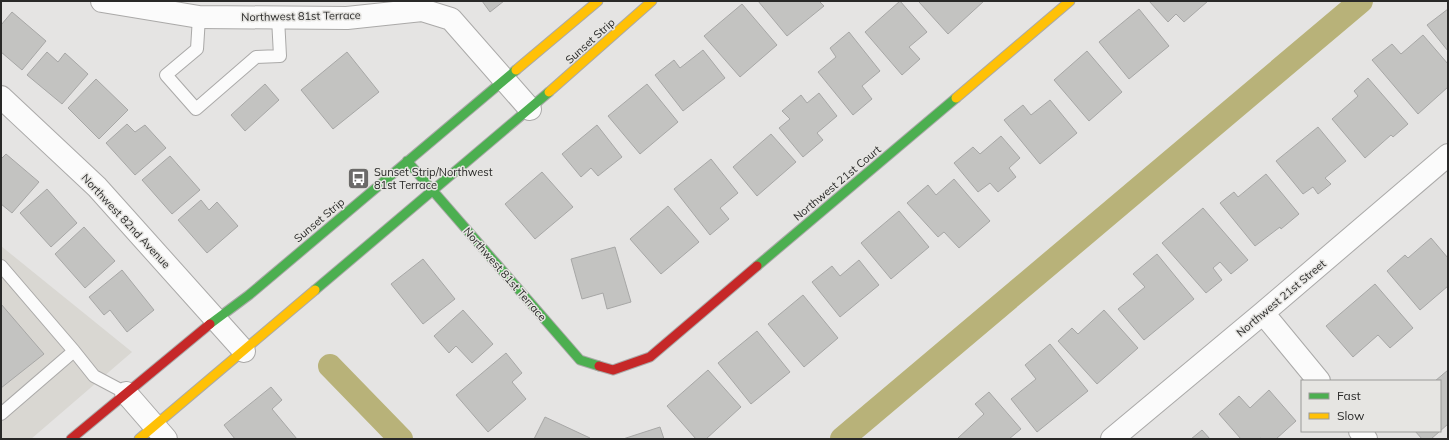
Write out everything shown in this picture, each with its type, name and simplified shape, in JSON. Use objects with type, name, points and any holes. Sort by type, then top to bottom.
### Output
[{"type":"street","name":"Northwest 81st Terrace","points":[[102,1],[199,17],[347,18],[422,10],[451,19],[530,109]]},
{"type":"street","name":"Sunset Strip","points":[[71,439],[216,319],[249,295],[598,1]]},
{"type":"street","name":"Sunset Strip","points":[[153,435],[244,351],[530,109],[652,1]]},
{"type":"street","name":"Northwest 21st Court","points":[[612,370],[650,357],[1070,1]]},
{"type":"street","name":"Northwest 82nd Avenue","points":[[1,97],[97,187],[244,351]]},
{"type":"street","name":"Northwest 21st Street","points":[[1112,439],[1448,156]]},
{"type":"street","name":"Northwest 81st Terrace","points":[[408,161],[580,360],[612,370]]},
{"type":"street","points":[[1263,313],[1318,380]]},
{"type":"street","points":[[126,393],[153,435]]},
{"type":"lane","points":[[199,17],[197,49],[166,75],[196,109],[256,57],[280,56],[278,18]]},
{"type":"lane","points":[[1,266],[94,376],[126,393]]},
{"type":"lane","points":[[1,414],[74,351]]},
{"type":"shaded area","points":[[1,246],[132,352],[31,439],[1,439]]},
{"type":"building","points":[[482,1],[504,1],[490,12]]},
{"type":"building","points":[[758,1],[819,1],[824,6],[787,36]]},
{"type":"building","points":[[900,1],[927,32],[909,47],[920,59],[902,75],[865,32]]},
{"type":"building","points":[[984,1],[948,34],[919,2]]},
{"type":"building","points":[[1149,1],[1208,1],[1184,22],[1176,14],[1168,22]]},
{"type":"building","points":[[742,4],[777,45],[740,77],[704,36]]},
{"type":"building","points":[[1139,9],[1169,46],[1129,79],[1099,42]]},
{"type":"building","points":[[1448,9],[1448,51],[1427,25]]},
{"type":"building","points":[[12,12],[46,41],[22,70],[1,52],[1,25]]},
{"type":"building","points":[[849,32],[880,71],[862,86],[872,99],[853,115],[818,72],[836,57],[830,48]]},
{"type":"building","points":[[1423,35],[1448,64],[1448,87],[1418,114],[1372,60],[1392,44],[1401,54]]},
{"type":"building","points":[[703,50],[725,78],[683,111],[655,75],[674,60],[680,68]]},
{"type":"building","points":[[1087,51],[1122,92],[1089,121],[1054,80]]},
{"type":"building","points":[[47,52],[58,62],[65,53],[88,74],[62,104],[27,75]]},
{"type":"building","points":[[347,52],[379,92],[333,129],[301,90]]},
{"type":"building","points":[[1368,78],[1408,124],[1393,137],[1391,135],[1365,158],[1332,119],[1358,96],[1354,91]]},
{"type":"building","points":[[96,79],[128,110],[99,139],[68,108]]},
{"type":"building","points":[[265,84],[279,100],[245,131],[231,115]]},
{"type":"building","points":[[647,84],[678,122],[640,154],[608,116]]},
{"type":"building","points":[[819,93],[837,116],[817,133],[823,140],[803,157],[779,128],[790,119],[782,111],[801,95],[807,103]]},
{"type":"building","points":[[1050,100],[1077,133],[1040,164],[1004,120],[1023,105],[1031,115]]},
{"type":"building","points":[[127,124],[135,132],[145,125],[166,148],[135,175],[106,143]]},
{"type":"building","points":[[597,125],[622,157],[598,176],[591,168],[581,177],[562,154]]},
{"type":"building","points":[[1318,127],[1346,161],[1325,178],[1331,184],[1318,194],[1313,187],[1303,194],[1276,161]]},
{"type":"building","points":[[771,134],[796,162],[757,196],[733,167]]},
{"type":"building","points":[[1001,136],[1020,158],[1009,168],[1016,177],[998,192],[990,183],[978,192],[954,163],[973,147],[980,154]]},
{"type":"building","points":[[6,154],[39,182],[12,213],[1,204],[1,159]]},
{"type":"building","points":[[170,156],[200,190],[172,214],[142,180]]},
{"type":"building","points":[[711,159],[738,193],[720,208],[729,219],[710,235],[674,189]]},
{"type":"building","points":[[542,172],[573,207],[535,239],[505,204]]},
{"type":"building","points":[[1266,174],[1299,214],[1281,229],[1280,227],[1255,246],[1220,203],[1234,192],[1238,197]]},
{"type":"building","points":[[954,179],[990,221],[959,248],[944,232],[938,237],[907,203],[928,185],[936,195]]},
{"type":"building","points":[[47,189],[77,223],[51,247],[20,213]]},
{"type":"building","points":[[201,200],[209,210],[217,202],[238,226],[207,253],[178,220]]},
{"type":"building","points":[[668,206],[699,242],[661,274],[630,239]]},
{"type":"building","points":[[1203,208],[1248,260],[1231,274],[1220,262],[1213,268],[1222,280],[1206,293],[1162,243]]},
{"type":"building","points":[[899,211],[929,247],[891,279],[861,243]]},
{"type":"building","points":[[84,227],[115,261],[85,288],[55,254]]},
{"type":"building","points":[[1431,238],[1448,258],[1448,286],[1420,310],[1387,271],[1405,255],[1408,258]]},
{"type":"building","points":[[615,247],[631,302],[607,309],[603,293],[582,299],[571,259]]},
{"type":"building","points":[[1157,254],[1194,299],[1144,340],[1118,309],[1145,287],[1133,274]]},
{"type":"building","points":[[423,259],[455,299],[423,324],[391,284]]},
{"type":"building","points":[[859,260],[879,285],[840,317],[812,282],[832,266],[840,276]]},
{"type":"building","points":[[122,270],[154,310],[127,332],[110,310],[104,315],[89,297]]},
{"type":"building","points":[[1375,284],[1413,328],[1390,348],[1378,335],[1353,357],[1326,326]]},
{"type":"building","points":[[803,295],[838,338],[804,367],[768,324]]},
{"type":"building","points":[[1,304],[44,354],[1,388]]},
{"type":"building","points":[[463,310],[493,344],[472,363],[456,346],[449,353],[434,336]]},
{"type":"building","points":[[1104,310],[1138,348],[1097,384],[1058,341],[1072,328],[1078,334]]},
{"type":"building","points":[[757,331],[790,372],[751,404],[718,363]]},
{"type":"building","points":[[1050,344],[1088,391],[1037,432],[1011,399],[1036,379],[1025,365]]},
{"type":"building","points":[[506,353],[522,373],[512,382],[526,399],[488,432],[456,395]]},
{"type":"building","points":[[708,370],[741,407],[706,439],[696,439],[667,406]]},
{"type":"building","points":[[1448,370],[1448,424],[1441,430],[1441,380],[1436,380]]},
{"type":"building","points":[[271,387],[282,400],[272,409],[297,439],[235,439],[224,425]]},
{"type":"building","points":[[1269,390],[1296,421],[1276,439],[1241,439],[1219,414],[1239,396],[1250,408]]},
{"type":"building","points":[[989,392],[1021,429],[1009,439],[959,439],[958,438],[984,414],[975,404]]},
{"type":"building","points":[[545,417],[590,438],[534,439]]},
{"type":"building","points":[[660,427],[664,439],[623,439]]},
{"type":"building","points":[[1202,430],[1210,439],[1191,439]]},
{"type":"building","points":[[1416,432],[1439,432],[1431,439],[1422,439]]},
{"type":"waterway","points":[[842,439],[1361,1]]},
{"type":"waterway","points":[[330,366],[401,439]]},
{"type":"traffic: fast","points":[[210,324],[249,295],[516,70]]},
{"type":"traffic: fast","points":[[315,290],[549,92]]},
{"type":"traffic: fast","points":[[757,266],[956,98]]},
{"type":"traffic: fast","points":[[407,161],[580,360],[599,366]]},
{"type":"traffic: slow","points":[[516,70],[598,1]]},
{"type":"traffic: slow","points":[[549,92],[652,1]]},
{"type":"traffic: slow","points":[[956,98],[1070,1]]},
{"type":"traffic: slow","points":[[139,439],[315,290]]},
{"type":"traffic: jam","points":[[599,366],[613,370],[650,357],[757,266]]},
{"type":"traffic: jam","points":[[71,439],[210,324]]},
{"type":"place","name":"Sunset Strip/Northwest 81st Terrace","points":[[359,178]]}]
